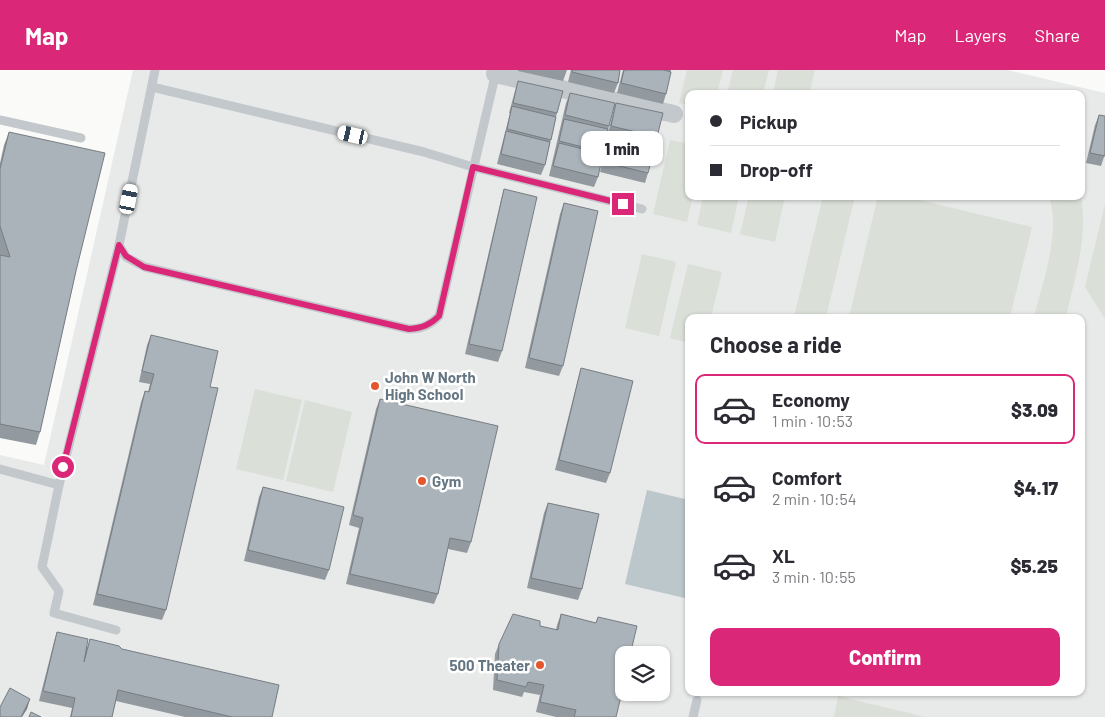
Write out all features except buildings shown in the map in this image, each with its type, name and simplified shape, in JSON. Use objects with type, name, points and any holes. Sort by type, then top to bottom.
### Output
[{"type":"street","points":[[496,72],[674,114]]},
{"type":"lane","points":[[116,630],[54,613],[59,591],[42,567],[59,485],[119,245],[155,70]]},
{"type":"lane","points":[[119,245],[126,256],[144,267],[409,329],[420,329],[430,324],[439,316],[496,72]]},
{"type":"lane","points":[[152,87],[424,152],[473,167],[642,209]]},
{"type":"lane","points":[[0,120],[81,138]]},
{"type":"lane","points":[[0,469],[59,485]]},
{"type":"lane","points":[[694,717],[697,700]]},
{"type":"shaded area","name":"John W North High School","points":[[133,70],[1007,70],[1105,93],[1105,717],[0,717],[0,455],[44,465]]},
{"type":"shaded area","points":[[687,70],[723,70],[718,90],[685,90],[685,104],[679,103]]},
{"type":"shaded area","points":[[733,70],[769,70],[764,90],[728,90]]},
{"type":"shaded area","points":[[778,70],[815,70],[810,90],[774,90]]},
{"type":"shaded area","points":[[670,140],[685,143],[685,200],[692,200],[687,222],[653,214]]},
{"type":"shaded area","points":[[702,200],[738,200],[731,233],[697,225]]},
{"type":"shaded area","points":[[748,200],[784,200],[775,242],[740,234]]},
{"type":"shaded area","points":[[822,200],[854,200],[827,314],[795,314]]},
{"type":"shaded area","points":[[877,200],[920,200],[1032,227],[1011,314],[850,314]]},
{"type":"shaded area","points":[[1050,200],[1082,200],[1083,227],[1080,257],[1067,314],[1035,314],[1052,241],[1052,211]]},
{"type":"shaded area","points":[[1105,204],[1105,319],[1085,287]]},
{"type":"shaded area","points":[[642,254],[676,262],[659,336],[625,328]]},
{"type":"shaded area","points":[[688,264],[722,272],[712,314],[685,314],[685,342],[670,338]]},
{"type":"shaded area","points":[[255,389],[302,400],[283,480],[236,469]]},
{"type":"shaded area","points":[[305,400],[352,412],[333,492],[286,481]]},
{"type":"shaded area","points":[[647,490],[685,499],[685,598],[625,584]]},
{"type":"shaded area","points":[[838,696],[925,717],[834,717]]},
{"type":"place","name":"John W North High School","points":[[375,386]]},
{"type":"place","name":"Gym","points":[[422,481]]},
{"type":"place","name":"500 Theater","points":[[540,665]]},
{"type":"route","points":[[63,467],[119,245],[126,256],[144,267],[409,329],[420,329],[430,324],[439,316],[473,167],[623,204]]}]
